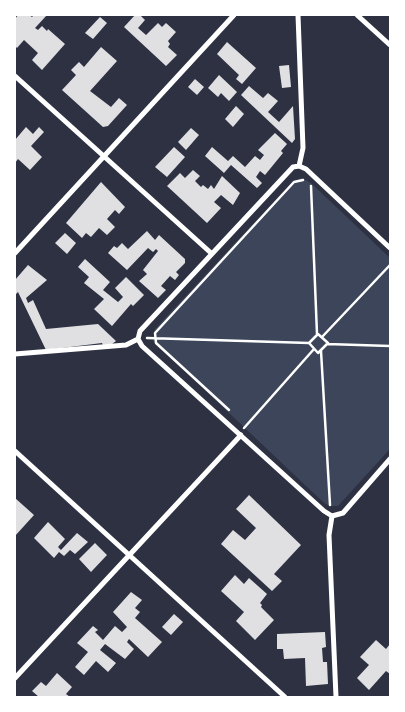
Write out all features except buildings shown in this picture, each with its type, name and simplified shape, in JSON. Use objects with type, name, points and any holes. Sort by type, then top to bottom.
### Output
[{"type":"street","points":[[15,253],[234,15]]},
{"type":"street","points":[[298,15],[303,148],[299,166]]},
{"type":"street","points":[[357,15],[390,45]]},
{"type":"street","points":[[15,76],[211,253]]},
{"type":"street","points":[[390,248],[306,169],[299,166],[293,167],[140,331],[138,339],[142,346],[324,511],[332,516],[343,514],[390,459]]},
{"type":"street","points":[[15,354],[126,345],[138,339]]},
{"type":"street","points":[[15,678],[241,435]]},
{"type":"street","points":[[15,450],[285,697]]},
{"type":"street","points":[[332,516],[329,535],[336,697]]},
{"type":"path","points":[[232,413],[156,343],[154,337],[156,330],[294,182],[301,180],[311,184],[318,192]]},
{"type":"path","points":[[138,339],[154,337],[309,343],[318,334],[311,184]]},
{"type":"path","points":[[322,337],[390,265]]},
{"type":"path","points":[[318,334],[327,344]]},
{"type":"path","points":[[309,343],[318,353],[327,344],[390,346]]},
{"type":"path","points":[[241,435],[246,426],[314,349]]},
{"type":"path","points":[[321,350],[328,503],[332,516]]},
{"type":"path","points":[[239,420],[253,432]]},
{"type":"shaded area","points":[[302,178],[311,183],[390,258],[390,449],[338,506],[330,506],[324,503],[153,341],[155,329],[293,181]]}]
